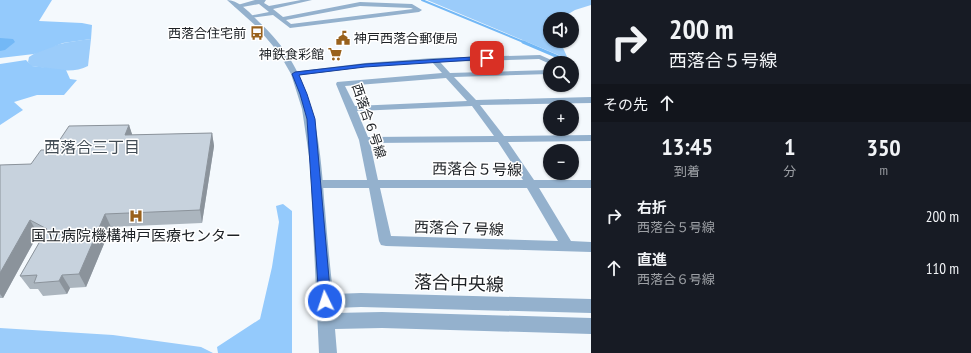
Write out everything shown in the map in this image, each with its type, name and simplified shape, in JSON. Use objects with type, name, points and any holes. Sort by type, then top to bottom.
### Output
[{"type":"street","points":[[234,3],[269,0]]},
{"type":"street","points":[[269,8],[309,0]]},
{"type":"street","points":[[259,1],[290,26],[419,10],[412,6],[360,4],[282,19]]},
{"type":"street","points":[[341,2],[347,6]]},
{"type":"street","points":[[234,3],[251,17],[277,46],[295,74],[311,119],[317,184],[328,353]]},
{"type":"street","points":[[251,17],[275,13]]},
{"type":"street","points":[[295,74],[365,65],[434,60],[540,57],[543,58]]},
{"type":"street","name":"西落合５号線","points":[[434,60],[474,103],[501,139],[531,184]]},
{"type":"street","name":"西落合６号線","points":[[374,183],[364,140],[340,84],[449,75],[543,72]]},
{"type":"street","points":[[352,109],[474,103],[591,100]]},
{"type":"street","points":[[364,140],[591,138]]},
{"type":"street","name":"西落合７号線","points":[[374,183],[386,241],[591,247]]},
{"type":"street","name":"西落合５号線","points":[[317,184],[531,184]]},
{"type":"street","points":[[531,184],[591,184]]},
{"type":"street","points":[[531,184],[568,247]]},
{"type":"street","name":"落合中央線","points":[[325,301],[361,300],[591,306]]},
{"type":"street","points":[[326,321],[382,320],[591,326]]},
{"type":"shaded area","points":[[0,0],[52,0],[39,21],[82,23],[92,25],[91,39],[63,43],[34,54],[0,58],[0,43],[7,41],[0,41]]},
{"type":"shaded area","points":[[427,0],[591,0],[591,5],[572,12],[543,12],[543,48],[563,48],[567,56],[561,56]]},
{"type":"shaded area","points":[[91,39],[88,66],[82,69],[53,69],[31,66],[28,62],[29,57],[51,46]]},
{"type":"shaded area","points":[[26,60],[32,66],[66,70],[70,79],[77,80],[64,95],[37,95],[14,102],[23,110],[0,125],[0,64]]},
{"type":"shaded area","points":[[283,204],[292,211],[292,353],[218,353],[217,347],[260,319],[272,267],[279,222],[276,206]]},
{"type":"shaded area","points":[[0,328],[113,335],[201,347],[213,353],[0,353]]},
{"type":"building","name":"国立病院機構神戸医療センター","points":[[129,125],[125,135],[212,133],[200,210],[105,214],[79,274],[62,275],[59,281],[34,283],[37,275],[20,276],[47,229],[30,220],[0,273],[0,165],[31,164],[41,150],[53,150],[69,126]]},
{"type":"waterway","points":[[422,0],[526,43]]},
{"type":"waterway","points":[[0,42],[8,42],[0,47]]},
{"type":"waterway","points":[[523,42],[556,56]]},
{"type":"place","name":"西落合住宅前","points":[[257,33]]},
{"type":"place","name":"神戸西落合郵便局","points":[[343,38]]},
{"type":"place","name":"神鉄食彩館","points":[[335,54]]},
{"type":"place","name":"国立病院機構神戸医療センター","points":[[136,216]]},
{"type":"district","name":"西落合三丁目","points":[[92,147]]},
{"type":"route","points":[[325,301],[311,119],[295,74],[365,65],[487,58]]}]
